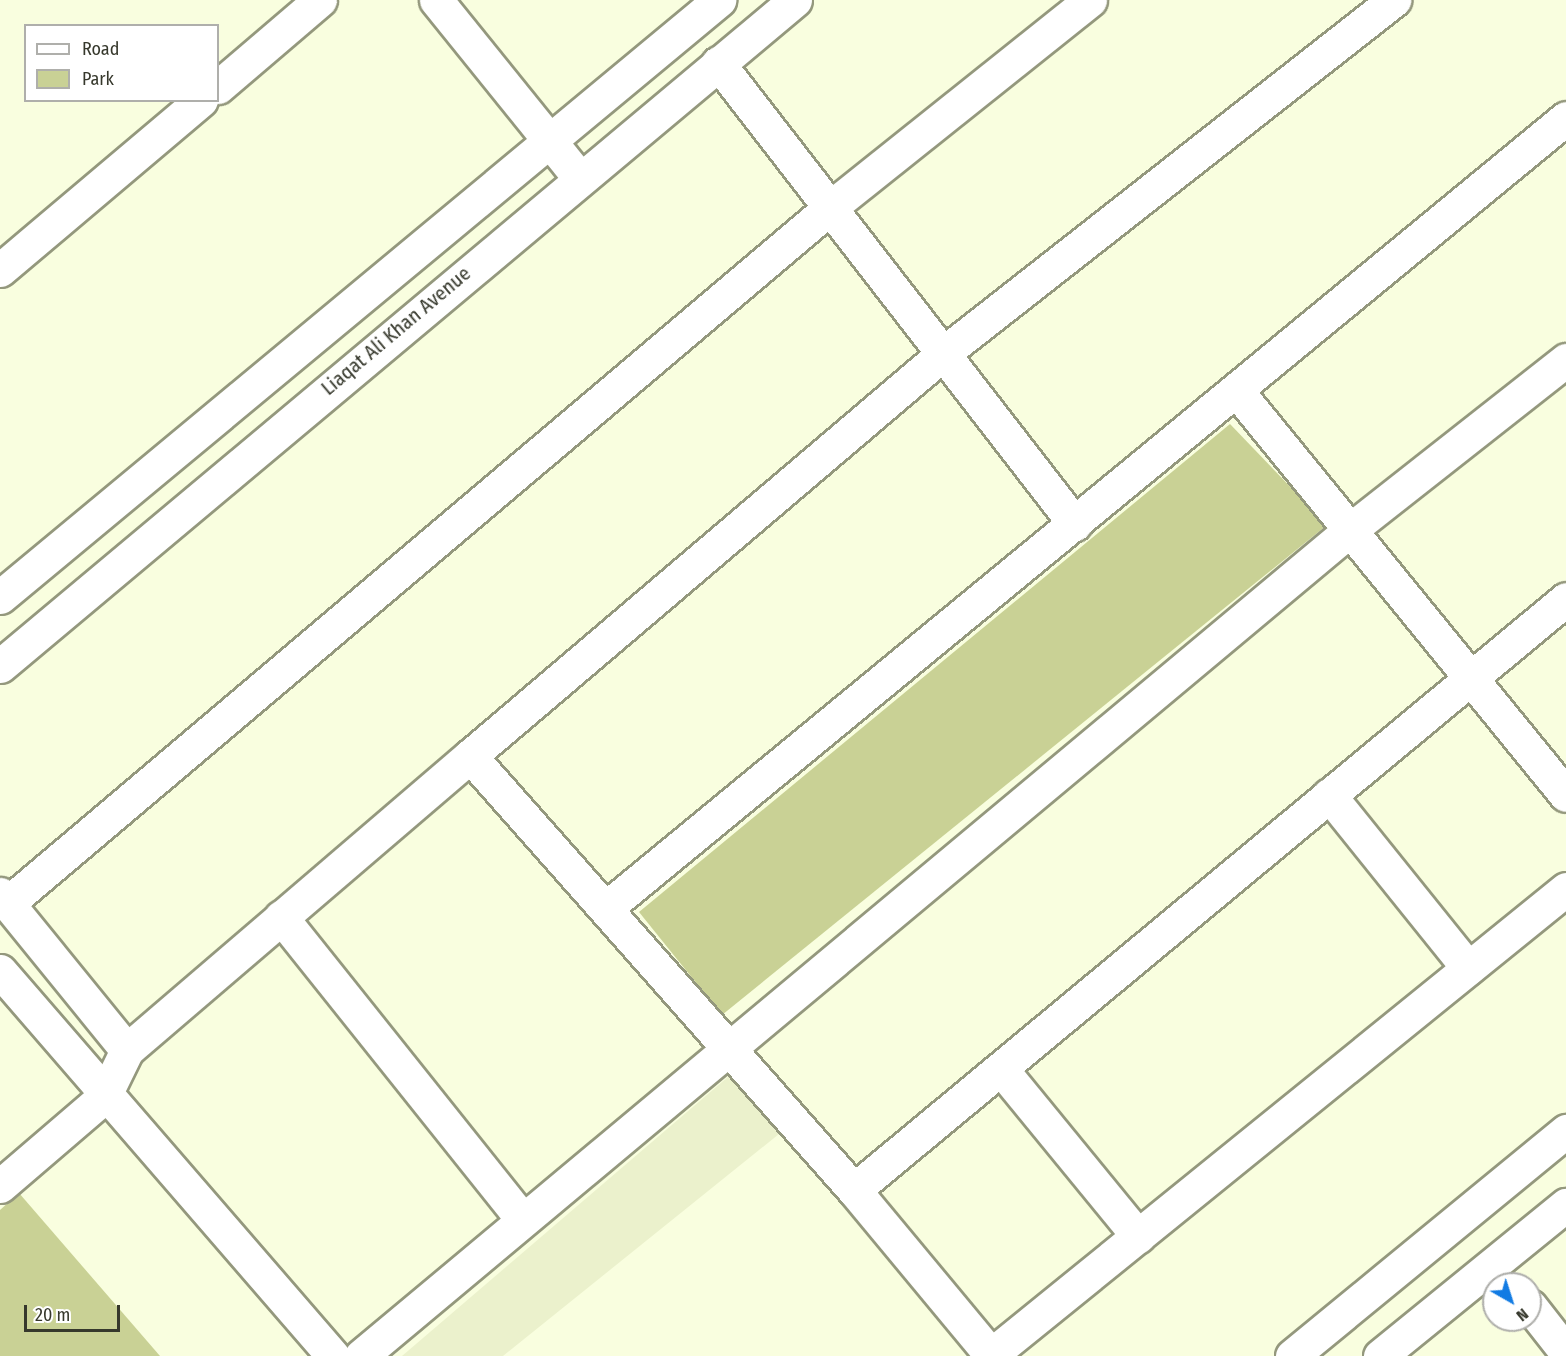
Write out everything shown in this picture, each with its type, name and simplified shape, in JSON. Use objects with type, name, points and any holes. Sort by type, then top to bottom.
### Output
[{"type":"street","points":[[219,86],[320,0]]},
{"type":"street","points":[[436,0],[579,177]]},
{"type":"street","points":[[0,597],[548,139],[719,0]]},
{"type":"street","name":"Liaqat Ali Khan Avenue","points":[[0,666],[579,177],[795,0]]},
{"type":"street","points":[[127,1050],[4,899],[832,206],[1090,0]]},
{"type":"street","points":[[0,1186],[104,1096],[127,1050],[470,756],[945,352],[1394,0]]},
{"type":"street","points":[[718,63],[945,352],[1074,524]]},
{"type":"street","points":[[0,270],[199,102]]},
{"type":"street","points":[[606,908],[1566,118]]},
{"type":"street","points":[[362,1356],[521,1218],[1350,530],[1566,360]]},
{"type":"street","points":[[1236,390],[1566,795]]},
{"type":"street","points":[[854,1190],[1002,1071],[1566,599]]},
{"type":"street","points":[[470,756],[854,1190],[992,1355],[1566,889]]},
{"type":"street","points":[[1329,795],[1468,968]]},
{"type":"street","points":[[281,917],[521,1218]]},
{"type":"street","points":[[0,971],[104,1096],[333,1356]]},
{"type":"street","points":[[1002,1071],[1138,1236]]},
{"type":"street","points":[[1292,1356],[1566,1131]]},
{"type":"street","points":[[1380,1356],[1566,1205]]},
{"type":"street","points":[[1542,1321],[1566,1352]]},
{"type":"shaded area","points":[[729,1076],[779,1134],[503,1356],[402,1356]]},
{"type":"green space","points":[[1230,424],[1327,525],[722,1015],[639,912]]},
{"type":"green space","points":[[19,1193],[160,1356],[0,1356],[0,1210]]}]
